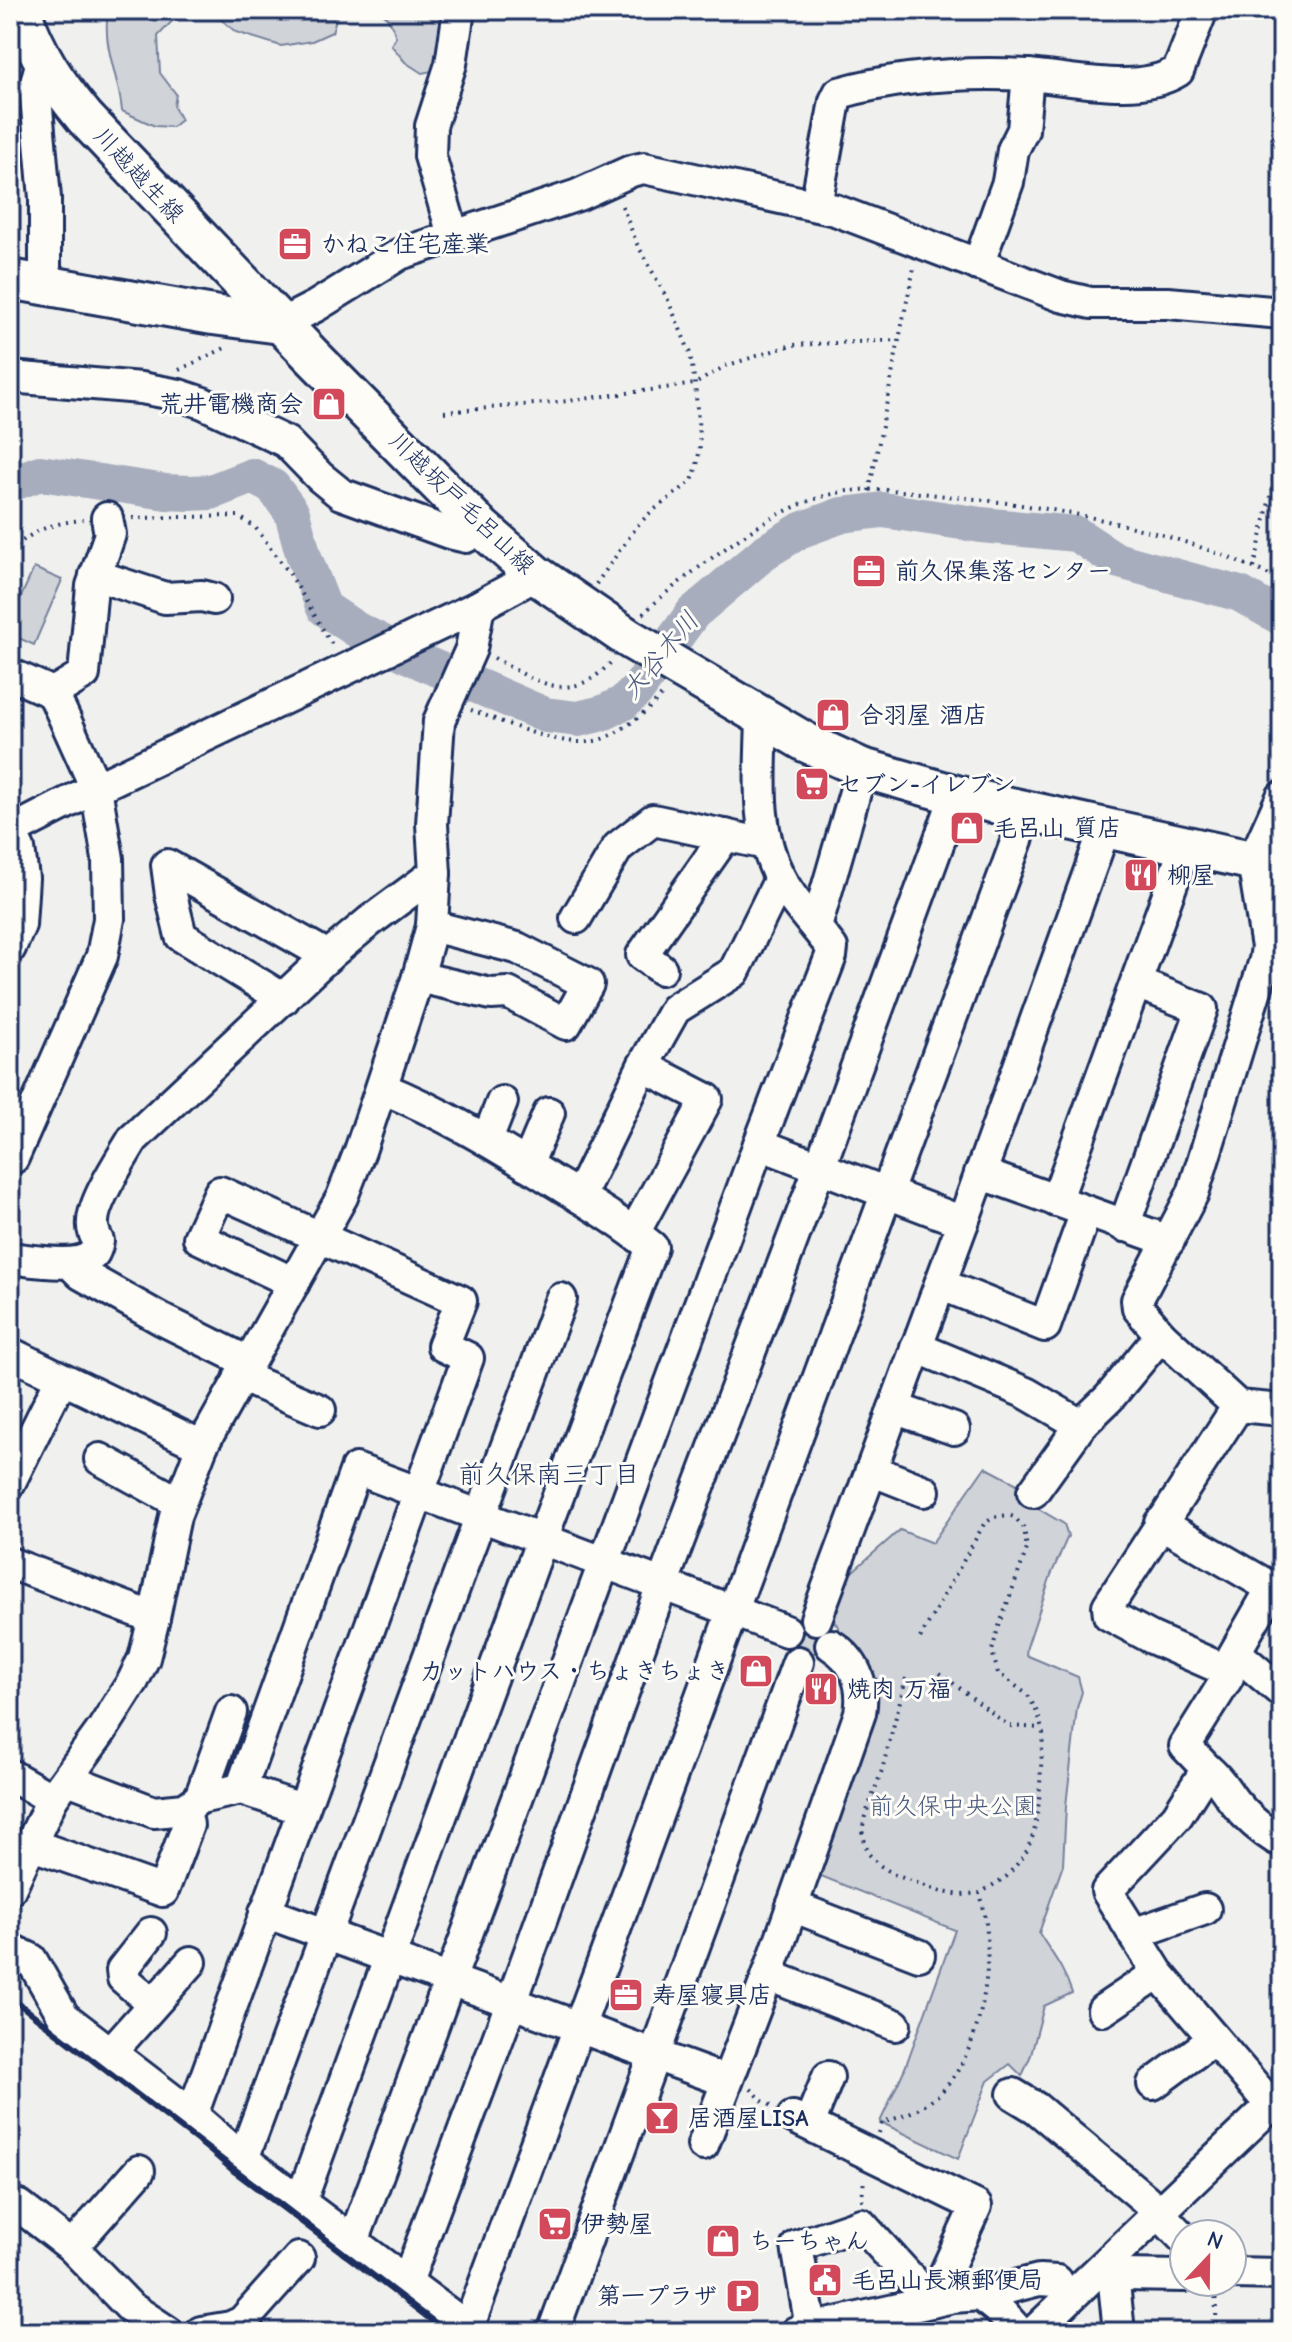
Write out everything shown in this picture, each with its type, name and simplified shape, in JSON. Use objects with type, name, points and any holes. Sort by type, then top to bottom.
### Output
[{"type":"main road","name":"川越越生線","points":[[26,38],[85,118],[281,324]]},
{"type":"main road","points":[[28,282],[281,324]]},
{"type":"main road","name":"川越坂戸毛呂山線","points":[[281,324],[482,528],[536,575],[627,637],[807,743],[862,768],[956,795],[1267,864]]},
{"type":"street","points":[[453,235],[430,156],[431,126],[451,64],[459,10]]},
{"type":"street","points":[[816,205],[839,93],[872,84],[948,76],[1028,75],[1089,83],[1143,82],[1169,77],[1178,71],[1202,10]]},
{"type":"street","points":[[26,38],[35,86],[45,198],[28,282]]},
{"type":"street","points":[[978,265],[1008,182],[1013,150],[1023,130],[1028,75]]},
{"type":"street","points":[[281,324],[400,254],[578,195],[644,168],[816,205],[1061,296],[1091,303],[1168,303],[1282,313]]},
{"type":"street","points":[[10,377],[141,388],[179,395],[286,442],[341,494],[449,533],[466,537],[482,528]]},
{"type":"street","points":[[53,693],[84,674],[92,586],[110,534],[107,518]]},
{"type":"street","points":[[95,575],[165,598],[202,596],[214,599]]},
{"type":"street","points":[[10,948],[20,925],[23,878],[12,839],[96,788],[479,606],[536,575]]},
{"type":"street","points":[[10,1889],[60,1789],[133,1681],[144,1658],[175,1516],[202,1446],[342,1197],[382,1088],[432,926],[436,739],[447,700],[472,648],[479,606]]},
{"type":"street","points":[[10,674],[53,693],[96,788],[108,859],[109,919],[102,956],[11,1160]]},
{"type":"street","points":[[353,2242],[831,956],[832,948],[780,879],[766,844],[760,779],[762,717]]},
{"type":"street","points":[[816,927],[862,768]]},
{"type":"street","points":[[407,2282],[956,795]]},
{"type":"street","points":[[1282,797],[1267,864],[1274,949],[1193,1193],[1137,1300],[1138,1308],[1161,1335],[1238,1406],[1282,1410]]},
{"type":"street","points":[[10,1949],[31,1959],[64,2017],[192,2115],[243,2159],[470,2330],[1028,810]]},
{"type":"street","points":[[576,918],[618,847],[653,820],[766,844]]},
{"type":"street","points":[[816,1619],[1105,828]]},
{"type":"street","points":[[661,969],[642,955],[726,835]]},
{"type":"street","points":[[1056,1201],[1186,845]]},
{"type":"street","points":[[284,999],[181,936],[167,865],[328,956]]},
{"type":"street","points":[[10,1258],[70,1263],[87,1259],[94,1253],[98,1241],[92,1227],[93,1216],[133,1139],[328,956],[435,873]]},
{"type":"street","points":[[579,1197],[643,1066],[675,1009],[734,972],[780,879]]},
{"type":"street","points":[[418,977],[491,994],[508,993],[566,1024],[588,984],[517,948],[432,926]]},
{"type":"street","points":[[1124,1226],[1202,1009],[1137,983]]},
{"type":"street","points":[[634,1233],[707,1099],[643,1066]]},
{"type":"street","points":[[301,2201],[542,1539],[652,1247],[579,1197],[450,1118],[382,1088]]},
{"type":"street","points":[[487,1140],[502,1102]]},
{"type":"street","points":[[527,1165],[549,1113]]},
{"type":"street","points":[[759,1144],[963,1222]]},
{"type":"street","points":[[980,1173],[1169,1241]]},
{"type":"street","points":[[192,2115],[468,1358],[443,1346],[461,1301],[220,1192],[199,1238],[294,1283]]},
{"type":"street","points":[[940,1284],[1045,1326],[1086,1212]]},
{"type":"street","points":[[70,1263],[81,1274],[320,1410]]},
{"type":"street","points":[[243,2159],[561,1299]]},
{"type":"street","points":[[1033,1492],[1081,1425],[1109,1398],[1161,1335]]},
{"type":"street","points":[[916,1347],[1026,1393],[1081,1425]]},
{"type":"street","points":[[10,1353],[202,1446]]},
{"type":"street","points":[[10,1482],[61,1379]]},
{"type":"street","points":[[1238,1406],[1108,1606],[1109,1615],[1152,1638],[1231,1662],[1282,1692]]},
{"type":"street","points":[[894,1408],[954,1429]]},
{"type":"street","points":[[100,1459],[180,1503]]},
{"type":"street","points":[[241,1789],[356,1469],[786,1631]]},
{"type":"street","points":[[871,1470],[924,1491]]},
{"type":"street","points":[[1160,1523],[1272,1588],[1231,1662],[1228,1677],[1185,1746],[1220,1780],[1235,1804],[1269,1834],[1276,1839],[1282,1838]]},
{"type":"street","points":[[10,1563],[154,1618]]},
{"type":"street","points":[[800,1619],[816,1619],[824,1623],[829,1631],[831,1645],[820,1660],[814,1663],[798,1662],[787,1652],[786,1631],[800,1619]]},
{"type":"street","points":[[703,2145],[768,1975],[860,1713],[862,1702],[858,1677],[851,1662],[831,1645]]},
{"type":"street","points":[[553,2332],[798,1662]]},
{"type":"street","points":[[30,1844],[163,1891],[193,1803],[231,1712]]},
{"type":"street","points":[[1034,2332],[1112,2272],[1159,2213],[1277,2100],[1214,2039],[1158,1973],[1107,1891],[1177,1816],[1207,1769]]},
{"type":"street","points":[[10,1775],[154,1812],[241,1789],[302,1809]]},
{"type":"street","points":[[792,1906],[919,1955]]},
{"type":"street","points":[[1133,1934],[1205,1909]]},
{"type":"street","points":[[265,1912],[726,2081]]},
{"type":"street","points":[[151,1933],[122,1970],[123,1978],[153,2004]]},
{"type":"street","points":[[111,2052],[191,1962]]},
{"type":"street","points":[[1103,2010],[1158,1973]]},
{"type":"street","points":[[768,1975],[895,2025]]},
{"type":"street","points":[[1153,2084],[1214,2039]]},
{"type":"street","points":[[828,2077],[801,2120],[976,2206],[932,2302]]},
{"type":"street","points":[[1013,2094],[1036,2108],[1168,2222]]},
{"type":"street","points":[[72,2247],[139,2171]]},
{"type":"street","points":[[10,2203],[19,2206],[72,2247],[130,2307],[168,2332]]},
{"type":"street","points":[[932,2302],[861,2224],[797,2246],[804,2330],[1039,2280],[1057,2281]]},
{"type":"street","points":[[201,2332],[242,2322],[299,2258]]},
{"type":"street","points":[[1112,2272],[1168,2275]]},
{"type":"street","points":[[1112,2272],[1119,2332]]},
{"type":"street","points":[[1248,2273],[1282,2274]]},
{"type":"street","points":[[980,2295],[1019,2332]]},
{"type":"path","points":[[581,606],[638,525],[692,481],[700,446],[690,353],[668,300],[637,244],[611,181]]},
{"type":"path","points":[[869,491],[920,242]]},
{"type":"path","points":[[444,412],[568,401],[695,384],[725,366],[792,345],[898,340]]},
{"type":"path","points":[[141,388],[235,343]]},
{"type":"path","points":[[1254,568],[1282,444]]},
{"type":"path","points":[[472,648],[546,685],[567,689],[583,683],[613,661],[627,637],[660,597],[766,520],[835,493],[899,489],[1046,508],[1151,531],[1282,581]]},
{"type":"path","points":[[10,551],[30,534],[65,522],[107,518],[238,516],[255,527],[354,665]]},
{"type":"path","points":[[447,700],[553,738],[576,742],[599,740],[631,724],[661,696],[679,668]]},
{"type":"path","points":[[906,1678],[882,1770],[865,1816],[862,1831],[868,1853],[895,1875],[942,1892],[962,1895],[980,1893],[1006,1877],[1025,1855],[1034,1833],[1039,1802],[1042,1728],[1038,1714],[1028,1695],[998,1673],[992,1651],[1027,1549],[1024,1528],[1014,1517],[994,1517],[984,1524],[919,1640]]},
{"type":"path","points":[[940,1673],[1009,1726],[1042,1728]]},
{"type":"path","points":[[861,2224],[869,2152],[882,2123],[905,2115],[936,2097],[962,2063],[972,2040],[981,2005],[988,1939],[980,1893]]},
{"type":"path","points":[[738,2053],[739,2065],[752,2089],[763,2101],[801,2120]]},
{"type":"path","points":[[1216,2298],[1217,2332]]},
{"type":"green space","points":[[108,10],[186,10],[158,36],[160,73],[176,94],[174,107],[181,120],[172,127],[155,126],[122,111],[107,37]]},
{"type":"green space","points":[[206,10],[347,10],[337,16],[332,32],[312,41],[281,46],[236,32]]},
{"type":"green space","points":[[374,10],[450,10],[437,70],[422,73],[405,62],[391,45],[396,37],[389,20]]},
{"type":"green space","points":[[34,568],[62,580],[34,645],[10,634],[10,621]]},
{"type":"green space","name":"前久保中央公園","points":[[985,1467],[1023,1487],[1032,1505],[1064,1524],[1068,1536],[1051,1575],[1026,1655],[1078,1677],[1082,1692],[1077,1708],[1066,1806],[1063,1865],[1039,1933],[1072,1993],[1044,2006],[1022,2076],[1010,2064],[988,2081],[958,2159],[880,2122],[905,2068],[955,1930],[811,1872],[869,1705],[842,1643],[838,1626],[826,1612],[842,1569],[852,1572],[900,1530],[932,1543]]},
{"type":"green space","points":[[807,1627],[817,1631],[821,1641],[817,1651],[807,1655],[797,1651],[793,1641],[797,1631]]},
{"type":"waterway","name":"大谷木川","points":[[10,484],[40,473],[190,493],[211,492],[252,476],[273,487],[292,513],[304,557],[324,608],[357,630],[424,663],[545,715],[578,719],[603,713],[623,703],[638,689],[693,613],[765,552],[801,530],[842,515],[883,510],[981,525],[1076,534],[1116,560],[1240,594],[1282,618]]},
{"type":"railway","points":[[10,1997],[447,2332]]},
{"type":"place","name":"かねこ住宅産業","points":[[295,244]]},
{"type":"place","name":"荒井電機商会","points":[[329,404]]},
{"type":"place","name":"前久保集落センター","points":[[869,571]]},
{"type":"place","name":"合羽屋 酒店","points":[[833,715]]},
{"type":"place","name":"セブン-イレブン","points":[[812,784]]},
{"type":"place","name":"毛呂山 質店","points":[[967,828]]},
{"type":"place","name":"柳屋","points":[[1141,875]]},
{"type":"place","name":"カットハウス・ちょきちょき","points":[[756,1671]]},
{"type":"place","name":"焼肉 万福","points":[[821,1689]]},
{"type":"place","name":"寿屋寝具店","points":[[626,1995]]},
{"type":"place","name":"居酒屋LISA","points":[[662,2118]]},
{"type":"place","name":"伊勢屋","points":[[555,2224]]},
{"type":"place","name":"ちーちゃん","points":[[723,2241]]},
{"type":"place","name":"毛呂山長瀬郵便局","points":[[825,2280]]},
{"type":"place","name":"第一プラザ","points":[[743,2296]]},
{"type":"district","name":"前久保南三丁目","points":[[549,1474]]}]
